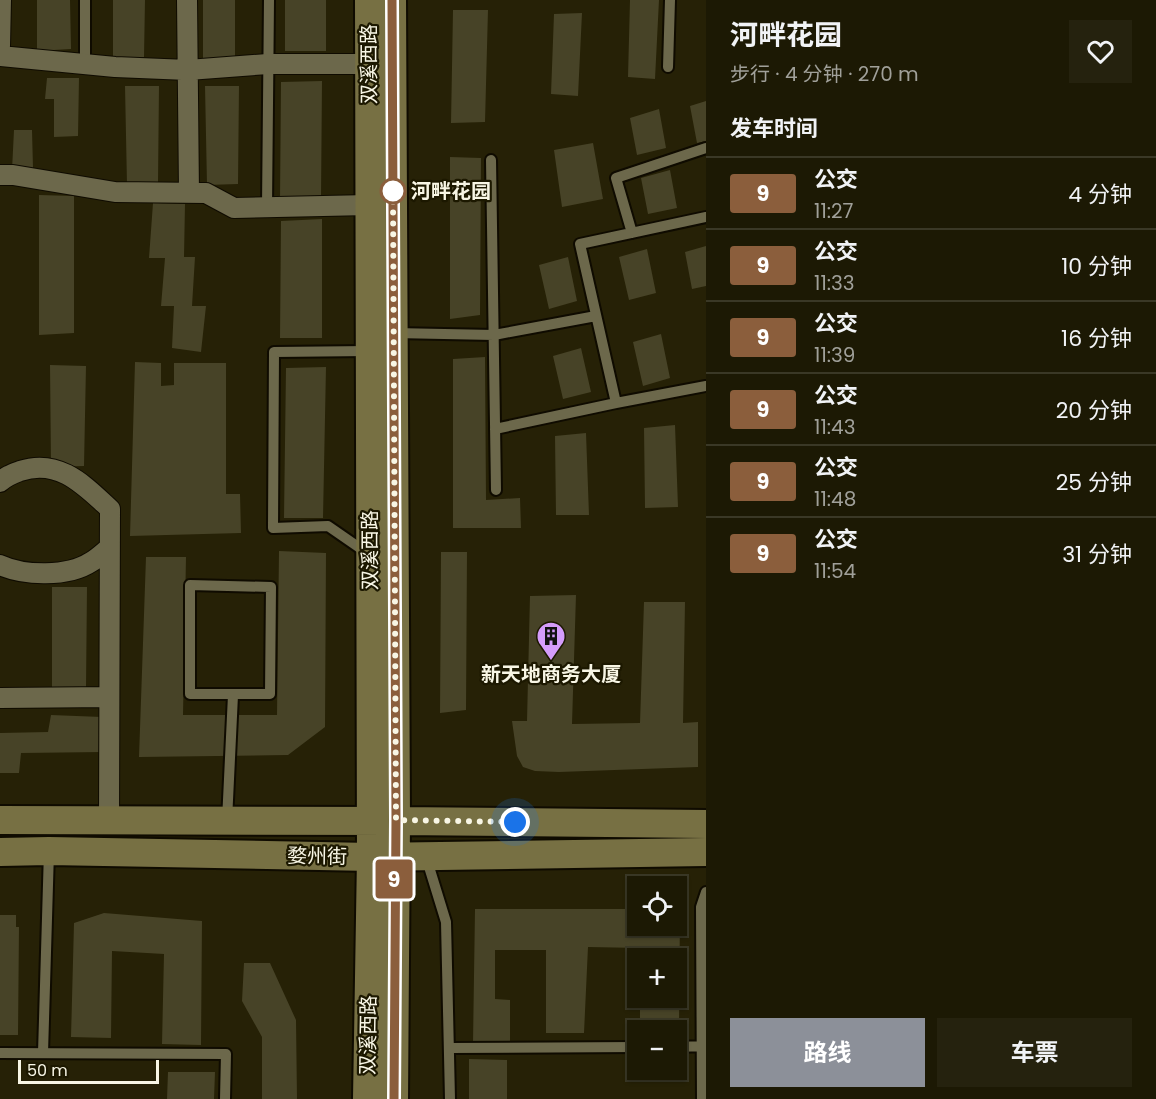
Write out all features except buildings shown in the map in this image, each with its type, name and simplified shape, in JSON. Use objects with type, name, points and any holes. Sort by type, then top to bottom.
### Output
[{"type":"main road","name":"双溪西路","points":[[369,0],[370,555],[383,821]]},
{"type":"main road","points":[[392,0],[394,333],[382,857],[394,1099]]},
{"type":"main road","name":"婺州街","points":[[0,820],[706,824]]},
{"type":"main road","name":"婺州街","points":[[0,852],[49,850],[382,857],[706,852]]},
{"type":"main road","name":"双溪西路","points":[[367,1099],[382,857]]},
{"type":"street","points":[[0,46],[1,0]]},
{"type":"street","points":[[187,0],[189,193]]},
{"type":"street","points":[[0,56],[115,67],[188,70],[268,64],[369,64]]},
{"type":"street","points":[[0,175],[14,175],[115,192],[206,193],[234,208],[369,205]]},
{"type":"street","points":[[0,482],[5,477],[32,467],[62,471],[82,483],[110,509],[109,820]]},
{"type":"street","points":[[0,565],[11,570],[33,573],[64,572],[90,564],[110,548]]},
{"type":"street","points":[[0,698],[109,697]]},
{"type":"lane","points":[[85,0],[85,64]]},
{"type":"lane","points":[[267,207],[269,0]]},
{"type":"lane","points":[[668,67],[670,0]]},
{"type":"lane","points":[[632,233],[616,178],[706,148]]},
{"type":"lane","points":[[491,160],[496,490]]},
{"type":"lane","points":[[616,403],[580,244],[706,218]]},
{"type":"lane","points":[[394,333],[494,335],[596,316]]},
{"type":"lane","points":[[369,351],[274,352],[273,528],[328,526],[370,555]]},
{"type":"lane","points":[[495,429],[706,386]]},
{"type":"lane","points":[[190,585],[271,587],[270,694],[234,695],[190,694],[190,585]]},
{"type":"lane","points":[[227,821],[234,695]]},
{"type":"lane","points":[[43,1053],[49,850]]},
{"type":"lane","points":[[425,855],[446,922],[450,1099]]},
{"type":"lane","points":[[702,1099],[704,1046],[701,907],[706,892]]},
{"type":"lane","points":[[687,1047],[704,1046]]},
{"type":"lane","points":[[449,1048],[627,1047]]},
{"type":"lane","points":[[0,1053],[226,1054],[225,1099]]},
{"type":"bus line","name":"9","points":[[392,0],[396,820],[394,1099]]},
{"type":"place","name":"河畔花园","points":[[393,191]]},
{"type":"place","name":"新天地商务大厦","points":[[551,662]]},
{"type":"route","points":[[393,191],[396,820],[515,822]]}]
